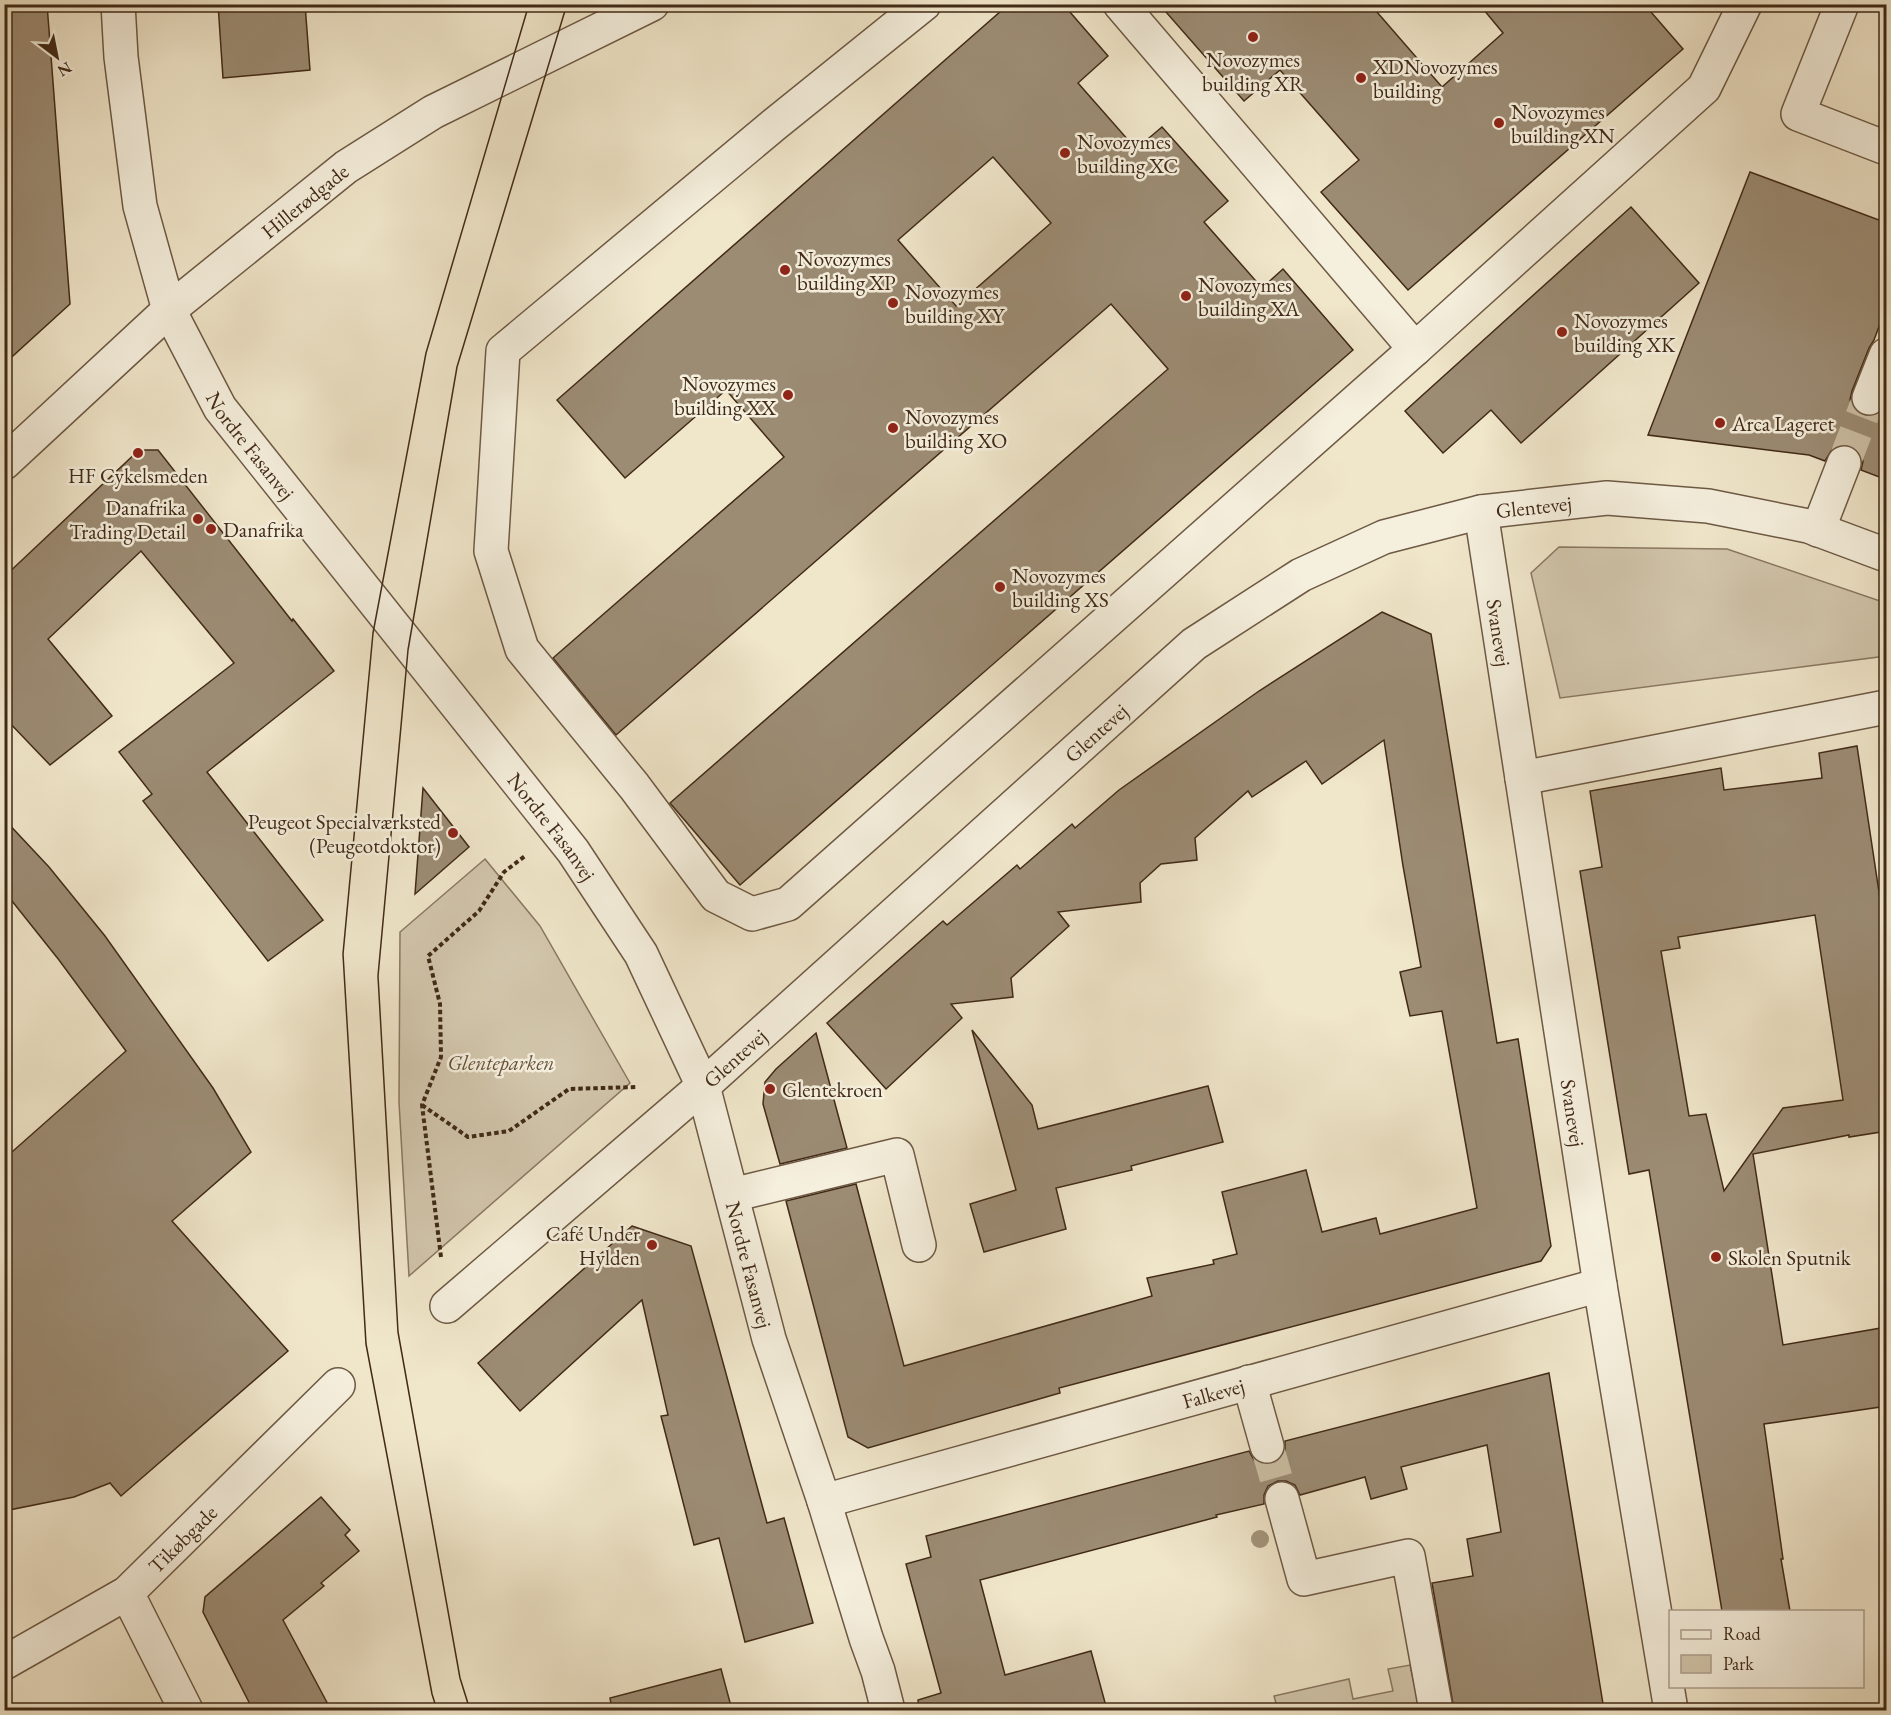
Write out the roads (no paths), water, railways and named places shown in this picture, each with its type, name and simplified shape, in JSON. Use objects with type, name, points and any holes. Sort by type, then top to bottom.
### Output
[{"type":"street","name":"Nordre Fasanvej","points":[[118,4],[121,57],[140,206],[169,310],[220,408],[573,851],[641,954],[703,1086],[769,1339],[824,1501],[878,1671],[888,1710]]},
{"type":"street","name":"Hillerødgade","points":[[4,464],[169,310],[346,167],[433,112],[652,4]]},
{"type":"street","points":[[924,4],[765,131],[503,351],[491,551],[522,649],[634,786],[716,896],[752,914],[788,904],[1415,349],[1704,88],[1745,4]]},
{"type":"street","points":[[1120,4],[1415,349]]},
{"type":"street","points":[[1842,4],[1798,114],[1887,148]]},
{"type":"street","points":[[1869,398],[1887,355]]},
{"type":"street","points":[[1818,530],[1844,463]]},
{"type":"street","name":"Glentevej","points":[[447,1306],[703,1086],[1194,644],[1301,575],[1384,537],[1481,512],[1607,498],[1708,506],[1808,526],[1887,555]]},
{"type":"street","name":"Svanevej","points":[[1481,512],[1600,1285],[1671,1710]]},
{"type":"street","points":[[1522,778],[1887,707]]},
{"type":"street","points":[[732,1195],[897,1155],[919,1245]]},
{"type":"street","name":"Falkevej","points":[[824,1501],[1600,1285]]},
{"type":"street","points":[[1249,1382],[1267,1446]]},
{"type":"street","name":"Tikøbgade","points":[[4,1663],[127,1593],[338,1385]]},
{"type":"street","points":[[1282,1499],[1304,1579],[1408,1556],[1436,1710]]},
{"type":"street","points":[[127,1593],[186,1710]]},
{"type":"tunnel","points":[[1844,463],[1869,398]]},
{"type":"tunnel","points":[[1267,1446],[1282,1499]]},
{"type":"tram line","points":[[437,1710],[432,1694],[366,1344],[343,954],[373,633],[426,353],[529,4]]},
{"type":"tram line","points":[[470,1710],[460,1678],[398,1332],[378,976],[408,650],[457,367],[567,4]]},
{"type":"place","name":"Novozymes building XR","points":[[1253,37]]},
{"type":"place","name":"XDNovozymes building","points":[[1361,78]]},
{"type":"place","name":"Novozymes building XN","points":[[1499,123]]},
{"type":"place","name":"Novozymes building XC","points":[[1065,153]]},
{"type":"place","name":"Novozymes building XP","points":[[785,270]]},
{"type":"place","name":"Novozymes building XA","points":[[1186,296]]},
{"type":"place","name":"Novozymes building XY","points":[[893,303]]},
{"type":"place","name":"Novozymes building XK","points":[[1562,332]]},
{"type":"place","name":"Novozymes building XX","points":[[788,395]]},
{"type":"place","name":"Arca Lageret","points":[[1720,423]]},
{"type":"place","name":"Novozymes building XO","points":[[893,428]]},
{"type":"place","name":"HF Cykelsmeden","points":[[138,453]]},
{"type":"place","name":"Danafrika Trading Detail","points":[[198,519]]},
{"type":"place","name":"Danafrika","points":[[211,529]]},
{"type":"place","name":"Novozymes building XS","points":[[1000,587]]},
{"type":"place","name":"Peugeot Specialværksted (Peugeotdoktor)","points":[[453,833]]},
{"type":"place","name":"Glentekroen","points":[[770,1089]]},
{"type":"place","name":"Café Under Hylden","points":[[652,1245]]},
{"type":"place","name":"Skolen Sputnik","points":[[1716,1257]]},
{"type":"park label","name":"Glenteparken","points":[[501,1062]]}]
